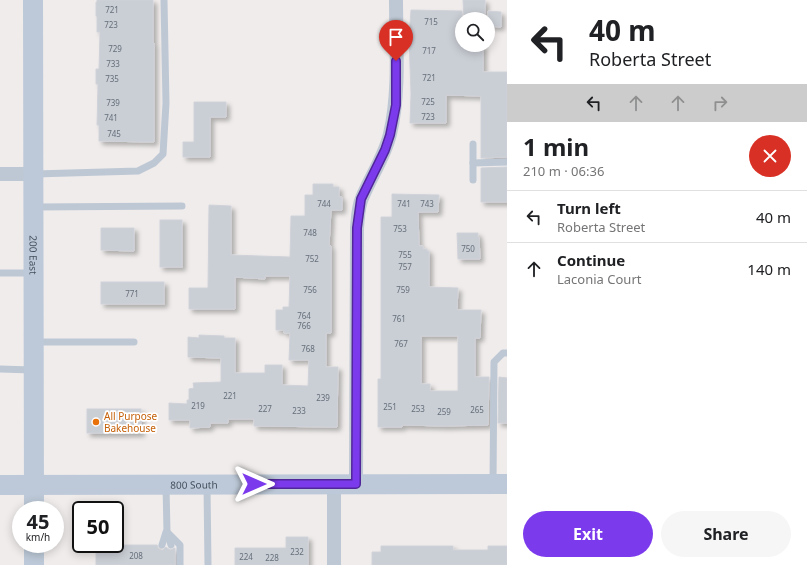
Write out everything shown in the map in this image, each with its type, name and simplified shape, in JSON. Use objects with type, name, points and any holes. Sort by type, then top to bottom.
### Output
[{"type":"street","name":"200 East","points":[[33,0],[34,501]]},
{"type":"street","points":[[356,484],[358,213],[361,199],[385,150],[390,135],[396,105],[396,0]]},
{"type":"street","points":[[0,174],[33,174]]},
{"type":"street","name":"800 South","points":[[0,484],[500,484]]},
{"type":"street","points":[[334,484],[334,565]]},
{"type":"street","points":[[34,553],[34,565]]},
{"type":"lane","points":[[33,174],[138,171],[154,163],[163,154],[166,103],[164,0]]},
{"type":"lane","points":[[473,144],[473,180]]},
{"type":"lane","points":[[473,162],[507,162]]},
{"type":"lane","points":[[33,207],[182,206]]},
{"type":"lane","points":[[0,273],[33,273]]},
{"type":"lane","points":[[34,342],[134,342]]},
{"type":"lane","points":[[500,484],[494,362],[503,353],[507,353]]},
{"type":"lane","points":[[0,369],[34,370]]},
{"type":"lane","points":[[162,545],[166,532],[166,484]]},
{"type":"lane","points":[[207,484],[208,565]]},
{"type":"lane","points":[[166,532],[171,545]]},
{"type":"lane","points":[[166,532],[180,545],[180,565]]},
{"type":"building","points":[[97,0],[153,0],[154,142],[99,141],[99,125],[97,125],[98,84],[96,84],[96,69],[99,69],[100,32],[97,32]]},
{"type":"building","points":[[463,0],[485,0],[485,12],[464,12]]},
{"type":"building","points":[[411,10],[462,11],[455,12],[455,52],[483,52],[483,72],[507,72],[507,157],[481,158],[481,96],[446,95],[446,123],[410,123],[411,94],[409,38]]},
{"type":"building","points":[[488,11],[501,12],[501,27],[495,27],[495,12]]},
{"type":"building","points":[[194,102],[226,102],[226,117],[210,117],[210,157],[183,157],[183,142],[194,142]]},
{"type":"building","points":[[507,167],[507,202],[481,202],[481,168]]},
{"type":"building","points":[[313,184],[333,184],[333,187],[339,187],[339,197],[342,197],[342,210],[331,210],[329,246],[331,246],[331,333],[326,333],[326,367],[338,367],[337,427],[254,426],[254,419],[228,419],[228,423],[210,423],[210,427],[190,428],[190,420],[169,420],[169,403],[187,404],[187,400],[189,400],[189,389],[194,388],[193,383],[221,382],[221,358],[188,357],[188,337],[199,338],[199,335],[235,338],[235,373],[265,373],[265,365],[282,365],[282,385],[308,386],[309,360],[289,360],[290,333],[284,333],[284,330],[276,330],[276,310],[283,310],[283,307],[289,307],[290,276],[265,276],[265,279],[235,277],[235,309],[189,309],[189,288],[208,288],[209,205],[231,206],[231,255],[290,257],[291,216],[305,216],[305,195],[313,195]]},
{"type":"building","points":[[392,194],[439,195],[438,212],[418,212],[419,246],[423,246],[423,249],[427,249],[427,251],[429,251],[429,287],[458,288],[457,310],[481,310],[480,338],[475,338],[475,377],[489,377],[488,425],[402,425],[402,427],[378,427],[378,379],[381,379],[381,217],[392,217]],"holes":[[[421,336],[458,336],[458,391],[430,391],[430,384],[421,384]]]},
{"type":"building","points":[[160,220],[182,220],[182,267],[160,267]]},
{"type":"building","points":[[101,228],[134,228],[134,251],[101,250]]},
{"type":"building","points":[[457,233],[478,233],[480,259],[458,259]]},
{"type":"building","points":[[101,282],[164,282],[164,304],[101,304]]},
{"type":"building","points":[[499,377],[507,378],[507,423],[498,423]]},
{"type":"building","points":[[87,409],[141,409],[141,433],[87,433]]},
{"type":"building","points":[[286,537],[308,537],[308,565],[235,565],[235,548],[286,548]]},
{"type":"building","points":[[124,545],[157,545],[161,550],[166,547],[170,550],[175,548],[175,565],[96,565],[96,553],[124,553]]},
{"type":"building","points":[[381,546],[453,546],[453,550],[488,550],[488,546],[507,546],[507,565],[372,565],[372,552],[381,552]]},
{"type":"place","name":"All Purpose Bakehouse","points":[[96,422]]},
{"type":"route","points":[[254,484],[356,484],[358,213],[361,199],[385,150],[390,135],[396,105],[396,61]]}]
